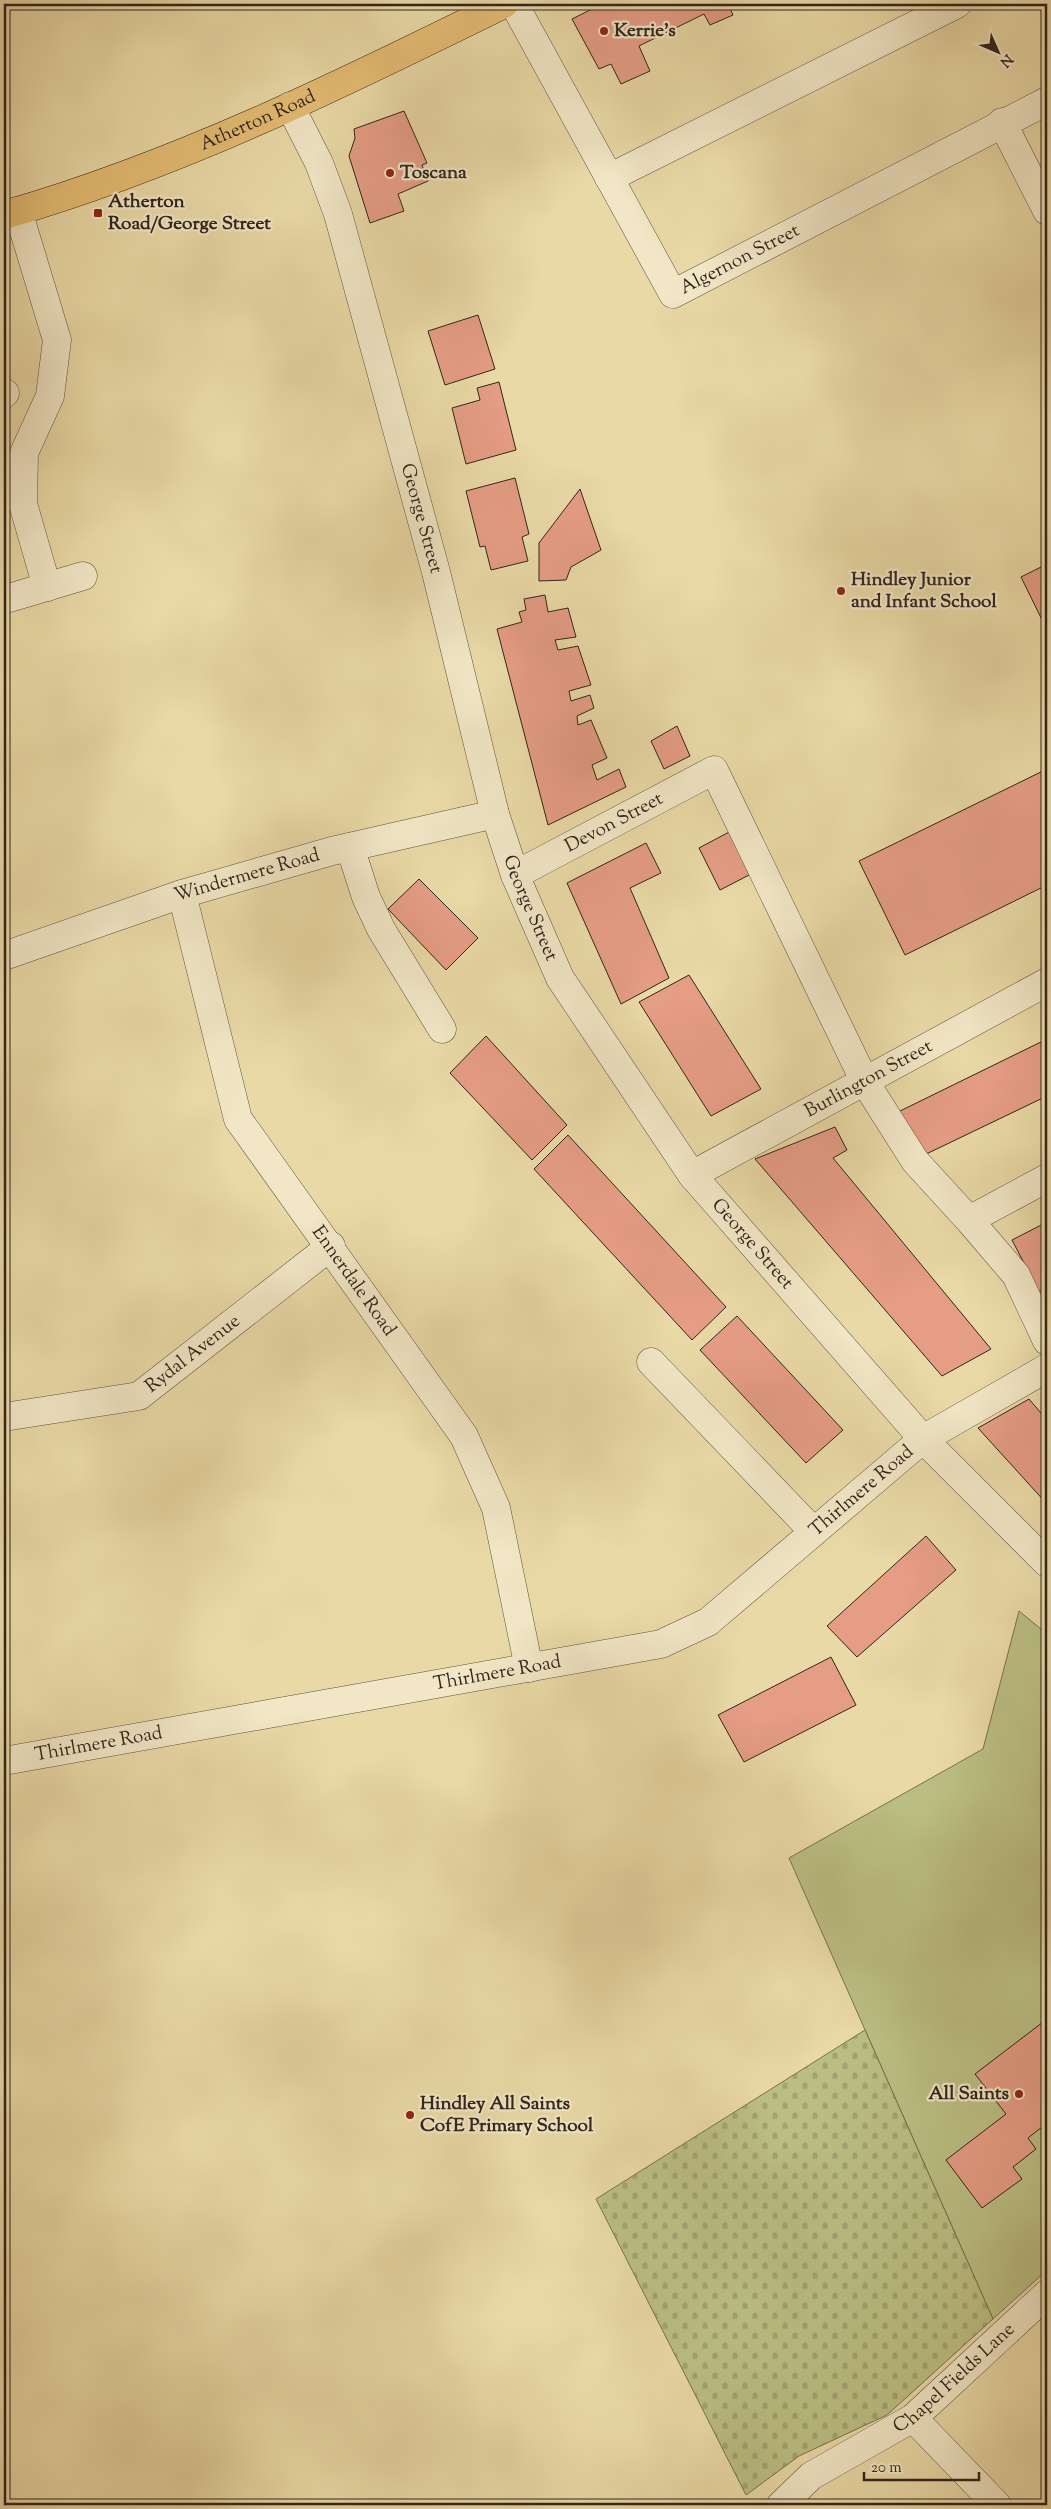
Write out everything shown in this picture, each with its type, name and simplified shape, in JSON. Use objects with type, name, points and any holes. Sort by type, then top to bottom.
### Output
[{"type":"highway","name":"Atherton Road","points":[[11,213],[133,172],[290,106],[364,73],[504,4]]},
{"type":"street","name":"Algernon Street","points":[[514,4],[673,294],[1002,122],[1047,101]]},
{"type":"street","points":[[610,178],[957,4]]},
{"type":"street","name":"George Street","points":[[290,106],[319,163],[338,214],[436,572],[495,814],[515,875],[560,978],[692,1175],[923,1439],[1047,1563]]},
{"type":"street","points":[[1002,122],[1047,211]]},
{"type":"street","points":[[11,213],[56,340],[50,396],[24,453],[23,504],[47,586]]},
{"type":"street","points":[[9,598],[83,576]]},
{"type":"street","name":"Devon Street","points":[[515,875],[714,770],[865,1082]]},
{"type":"street","name":"Windermere Road","points":[[4,956],[182,894],[350,847],[495,814]]},
{"type":"street","points":[[350,847],[366,897],[381,928],[442,1029]]},
{"type":"street","name":"Ennerdale Road","points":[[182,894],[238,1119],[331,1246],[464,1436],[496,1508],[529,1668]]},
{"type":"street","name":"Burlington Street","points":[[692,1175],[1047,982]]},
{"type":"street","points":[[865,1082],[915,1161],[1016,1275],[1047,1341]]},
{"type":"street","points":[[969,1220],[1047,1178]]},
{"type":"street","name":"Rydal Avenue","points":[[4,1417],[139,1396],[331,1246]]},
{"type":"street","points":[[652,1362],[814,1532]]},
{"type":"street","name":"Thirlmere Road","points":[[4,1761],[661,1644],[708,1622],[923,1439],[1047,1368]]},
{"type":"street","name":"Chapel Fields Lane","points":[[781,2505],[811,2476],[913,2418],[1047,2294]]},
{"type":"street","points":[[913,2418],[997,2505]]},
{"type":"green space","points":[[1019,1611],[1047,1634],[1047,2270],[993,2319],[789,1858],[983,1749]]},
{"type":"green space","points":[[865,2030],[993,2319],[887,2415],[799,2456],[746,2495],[596,2199]]},
{"type":"building","points":[[602,4],[728,4],[733,15],[710,25],[704,14],[639,46],[650,71],[621,84],[611,64],[599,69],[572,19]]},
{"type":"building","name":"Toscana","points":[[404,111],[427,163],[422,165],[428,181],[398,194],[404,211],[370,223],[349,156],[355,138],[354,129]]},
{"type":"building","points":[[478,315],[495,369],[445,385],[428,331]]},
{"type":"building","points":[[499,382],[516,450],[466,464],[452,408],[480,400],[477,388]]},
{"type":"building","points":[[515,478],[529,534],[522,537],[528,561],[491,570],[485,546],[480,547],[466,491]]},
{"type":"building","points":[[580,489],[601,550],[571,567],[566,580],[539,581],[539,543]]},
{"type":"building","points":[[1047,564],[1047,630],[1021,577]]},
{"type":"building","points":[[545,595],[548,612],[568,608],[576,637],[555,640],[558,650],[578,646],[591,685],[569,691],[571,701],[590,695],[594,708],[577,716],[578,725],[591,720],[607,758],[592,765],[597,780],[619,769],[626,787],[548,825],[497,629],[522,622],[519,612],[526,610],[524,599]]},
{"type":"building","points":[[677,726],[690,756],[664,769],[651,741]]},
{"type":"building","points":[[1047,769],[1047,885],[905,955],[859,861]]},
{"type":"building","points":[[731,831],[751,874],[720,890],[699,848]]},
{"type":"building","points":[[646,843],[661,873],[630,888],[669,978],[621,1004],[567,883]]},
{"type":"building","points":[[419,879],[478,938],[446,970],[388,909]]},
{"type":"building","points":[[689,975],[761,1089],[711,1116],[639,1002]]},
{"type":"building","points":[[486,1036],[567,1125],[532,1160],[450,1073]]},
{"type":"building","points":[[1047,1039],[1047,1096],[920,1157],[898,1112]]},
{"type":"building","points":[[835,1127],[847,1150],[833,1158],[991,1349],[942,1376],[755,1159]]},
{"type":"building","points":[[568,1135],[726,1307],[692,1340],[534,1169]]},
{"type":"building","points":[[1047,1222],[1047,1288],[1039,1292],[1012,1240]]},
{"type":"building","points":[[737,1316],[843,1430],[806,1463],[700,1350]]},
{"type":"building","points":[[1029,1399],[1047,1420],[1047,1504],[978,1428]]},
{"type":"building","points":[[926,1536],[956,1570],[857,1657],[827,1626]]},
{"type":"building","points":[[831,1657],[856,1705],[744,1762],[718,1715]]},
{"type":"building","name":"All Saints","points":[[1047,2019],[1047,2123],[1028,2138],[1036,2149],[1013,2167],[1022,2179],[982,2208],[946,2160],[1006,2114],[975,2074]]},
{"type":"place","name":"Kerrie's","points":[[604,31]]},
{"type":"place","name":"Toscana","points":[[390,173]]},
{"type":"place","name":"Atherton Road/George Street","points":[[98,213]]},
{"type":"place","name":"Hindley Junior and Infant School","points":[[841,591]]},
{"type":"place","name":"All Saints","points":[[1019,2094]]},
{"type":"place","name":"Hindley All Saints CofE Primary School","points":[[410,2115]]}]
